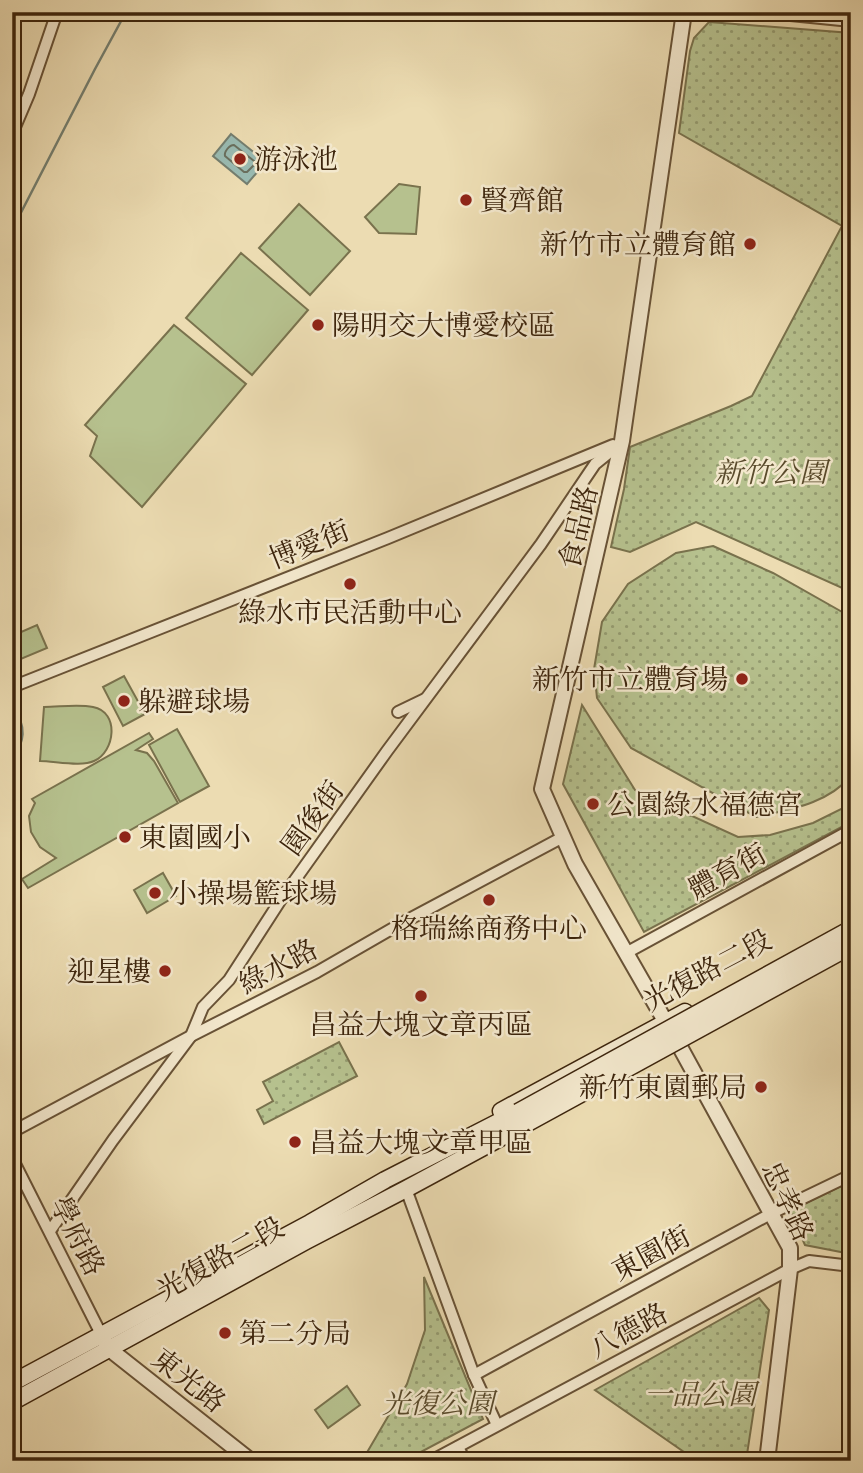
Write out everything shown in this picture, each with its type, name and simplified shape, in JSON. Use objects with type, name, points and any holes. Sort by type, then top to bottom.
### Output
[{"type":"main road","name":"光復路二段","points":[[12,1383],[105,1341],[406,1189],[449,1155],[476,1125],[851,922]]},
{"type":"main road","points":[[521,1118],[851,929]]},
{"type":"main road","points":[[665,1022],[727,1004],[851,937]]},
{"type":"main road","points":[[521,1118],[851,946]]},
{"type":"main road","name":"光復路二段","points":[[449,1155],[492,1152],[851,954]]},
{"type":"main road","name":"光復路二段","points":[[12,1402],[105,1341],[521,1118]]},
{"type":"street","points":[[12,134],[29,94],[57,12]]},
{"type":"street","name":"食品路","points":[[665,1022],[575,864],[542,789],[622,441],[684,12]]},
{"type":"street","points":[[761,12],[851,21]]},
{"type":"street","name":"博愛街","points":[[12,687],[388,538],[622,441]]},
{"type":"street","name":"園後街","points":[[50,1231],[113,1140],[191,1036],[203,1007],[229,981],[280,901],[541,544],[595,464],[622,441]]},
{"type":"street","points":[[398,712],[427,698]]},
{"type":"street","name":"體育街","points":[[626,953],[851,830]]},
{"type":"street","name":"綠水路","points":[[12,1132],[317,972],[563,837]]},
{"type":"street","name":"忠孝路","points":[[665,1022],[790,1248],[790,1269],[767,1461]]},
{"type":"street","name":"學府路","points":[[12,1158],[105,1341]]},
{"type":"street","name":"東園街","points":[[474,1375],[772,1213],[851,1175]]},
{"type":"street","points":[[406,1189],[474,1375],[497,1425]]},
{"type":"street","name":"八德路","points":[[432,1461],[790,1269],[809,1261],[851,1266]]},
{"type":"street","name":"東光路","points":[[105,1341],[251,1461]]},
{"type":"street","points":[[458,1447],[465,1461]]},
{"type":"green space","name":"新竹公園","points":[[709,22],[851,33],[851,592],[696,522],[630,552],[611,547],[630,447],[752,396],[842,226],[679,133],[690,51],[694,38]]},
{"type":"green space","points":[[399,184],[420,187],[416,234],[379,233],[365,217]]},
{"type":"green space","points":[[299,204],[350,251],[310,295],[259,248]]},
{"type":"green space","points":[[241,253],[308,310],[252,375],[186,318]]},
{"type":"green space","points":[[174,325],[246,384],[142,507],[90,456],[97,436],[85,425]]},
{"type":"green space","name":"新竹市立體育場","points":[[713,546],[773,573],[851,617],[851,776],[831,793],[808,804],[756,817],[631,748],[597,698],[594,669],[602,622],[628,584],[676,553]]},
{"type":"green space","points":[[37,625],[47,648],[16,661],[12,651],[12,636]]},
{"type":"green space","name":"躲避球場","points":[[124,676],[145,714],[123,726],[103,687]]},
{"type":"green space","points":[[582,705],[635,790],[738,837],[770,835],[813,823],[851,804],[851,822],[644,932],[563,784]]},
{"type":"green space","points":[[81,706],[102,710],[111,724],[112,732],[101,756],[89,763],[40,761],[44,707]]},
{"type":"green space","points":[[177,729],[209,786],[180,802],[149,745]]},
{"type":"green space","points":[[149,733],[153,739],[136,750],[147,753],[154,761],[178,803],[28,888],[22,879],[56,858],[40,847],[31,832],[29,816],[35,803],[32,799]]},
{"type":"green space","name":"小操場籃球場","points":[[163,873],[176,896],[147,913],[134,890]]},
{"type":"green space","points":[[339,1042],[357,1076],[264,1124],[257,1110],[273,1101],[263,1082]]},
{"type":"green space","points":[[851,1181],[851,1254],[805,1245],[790,1211]]},
{"type":"green space","name":"光復公園","points":[[424,1277],[483,1419],[404,1461],[362,1461],[407,1384],[425,1330]]},
{"type":"green space","name":"一品公園","points":[[759,1298],[769,1310],[746,1461],[697,1461],[595,1390]]},
{"type":"green space","points":[[347,1386],[360,1405],[328,1428],[315,1410]]},
{"type":"water","name":"游泳池","points":[[231,134],[266,162],[247,184],[213,156]]},
{"type":"waterway","points":[[12,230],[126,12]]},
{"type":"waterway","points":[[12,708],[22,728],[21,741],[12,761]]},
{"type":"place","name":"游泳池","points":[[240,159]]},
{"type":"place","name":"賢齊館","points":[[466,200]]},
{"type":"place","name":"新竹市立體育館","points":[[750,244]]},
{"type":"place","name":"陽明交大博愛校區","points":[[318,325]]},
{"type":"place","name":"綠水市民活動中心","points":[[350,584]]},
{"type":"place","name":"新竹市立體育場","points":[[742,679]]},
{"type":"place","name":"躲避球場","points":[[124,701]]},
{"type":"place","name":"公園綠水福德宮","points":[[593,804]]},
{"type":"place","name":"東園國小","points":[[125,837]]},
{"type":"place","name":"小操場籃球場","points":[[155,893]]},
{"type":"place","name":"格瑞絲商務中心","points":[[489,900]]},
{"type":"place","name":"迎星樓","points":[[165,971]]},
{"type":"place","name":"昌益大塊文章丙區","points":[[421,996]]},
{"type":"place","name":"新竹東園郵局","points":[[761,1087]]},
{"type":"place","name":"昌益大塊文章甲區","points":[[295,1142]]},
{"type":"place","name":"第二分局","points":[[225,1333]]}]
